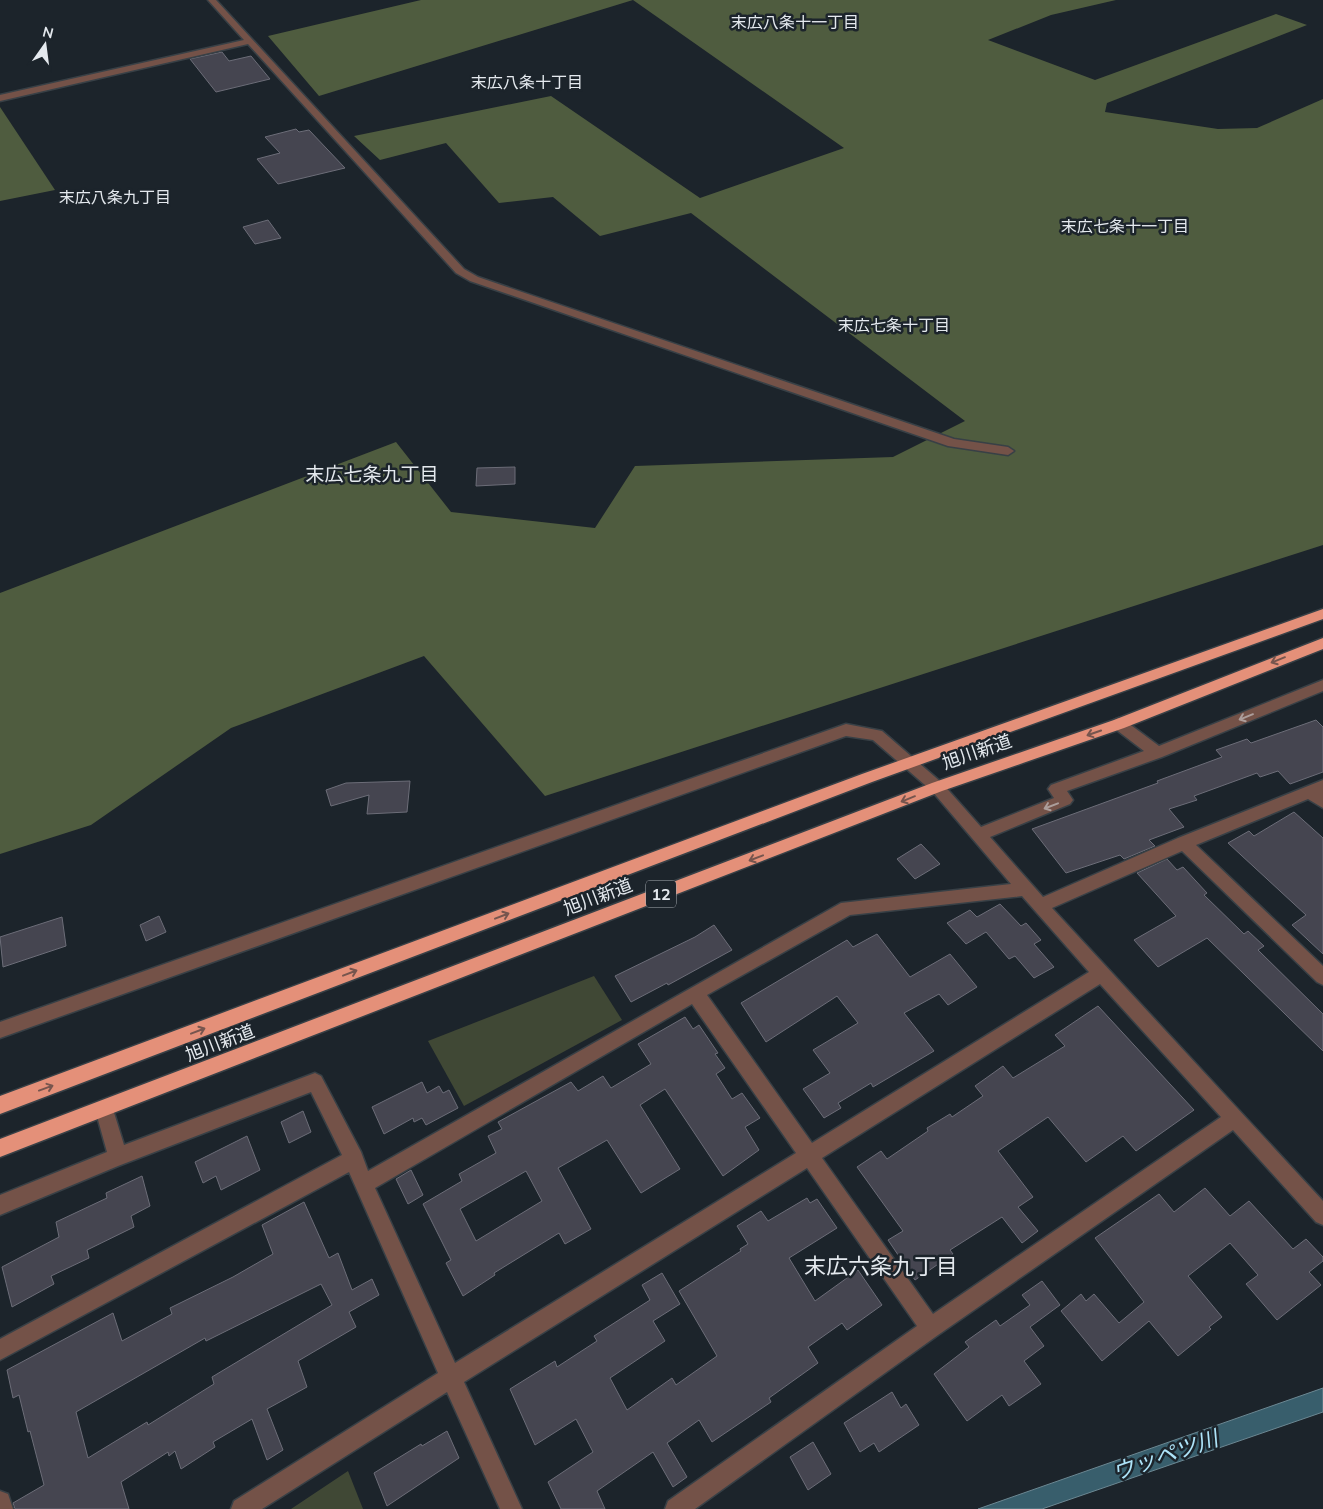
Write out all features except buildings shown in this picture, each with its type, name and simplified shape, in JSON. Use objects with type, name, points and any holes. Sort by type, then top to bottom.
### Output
[{"type":"highway","name":"旭川新道","points":[[0,1105],[866,778],[1323,614]]},
{"type":"highway","name":"旭川新道","points":[[0,1148],[937,787],[1119,724],[1323,642]]},
{"type":"street","points":[[212,0],[460,271],[474,279],[952,443],[1008,451]]},
{"type":"street","points":[[0,98],[250,41]]},
{"type":"street","points":[[979,834],[1066,800],[1056,789],[1157,753],[1323,685]]},
{"type":"street","points":[[1119,724],[1157,753]]},
{"type":"street","points":[[0,1030],[846,730],[877,735],[937,787],[979,834],[1001,863],[1101,974],[1323,1215]]},
{"type":"street","points":[[1040,906],[1316,788],[1323,802]]},
{"type":"street","points":[[1184,843],[1323,977]]},
{"type":"street","points":[[363,1184],[847,908],[1025,889]]},
{"type":"street","points":[[242,1509],[450,1376],[1101,974]]},
{"type":"street","points":[[696,993],[931,1328]]},
{"type":"street","points":[[0,1204],[315,1082],[354,1159],[363,1184],[511,1509]]},
{"type":"street","points":[[104,1109],[118,1157]]},
{"type":"street","points":[[676,1509],[931,1328],[1235,1118]]},
{"type":"street","points":[[0,1350],[354,1159]]},
{"type":"street","points":[[0,1502],[2,1509]]},
{"type":"green space","points":[[421,0],[633,0],[319,96],[268,36]]},
{"type":"green space","points":[[633,0],[1116,0],[1051,15],[988,40],[1095,80],[1276,14],[1307,25],[1107,103],[1105,112],[1218,129],[1257,128],[1323,99],[1323,545],[545,796],[424,656],[231,728],[91,825],[0,854],[0,593],[396,442],[451,512],[595,528],[635,466],[893,457],[965,421],[691,213],[600,236],[553,197],[499,203],[446,143],[380,160],[354,136],[551,96],[700,198],[844,148]]},
{"type":"green space","points":[[0,107],[55,190],[0,201]]},
{"type":"green space","points":[[594,976],[622,1020],[464,1106],[428,1041]]},
{"type":"green space","points":[[348,1471],[363,1509],[291,1509]]},
{"type":"water","name":"ウッペツ川","points":[[1323,1388],[1323,1412],[1042,1509],[978,1509]]},
{"type":"district","name":"末広八条十一丁目","points":[[795,22]]},
{"type":"district","name":"末広八条十丁目","points":[[527,82]]},
{"type":"district","name":"末広八条九丁目","points":[[115,197]]},
{"type":"district","name":"末広七条十一丁目","points":[[1125,226]]},
{"type":"district","name":"末広七条十丁目","points":[[894,325]]},
{"type":"district","name":"末広七条九丁目","points":[[372,474]]},
{"type":"district","name":"末広六条九丁目","points":[[881,1266]]}]
